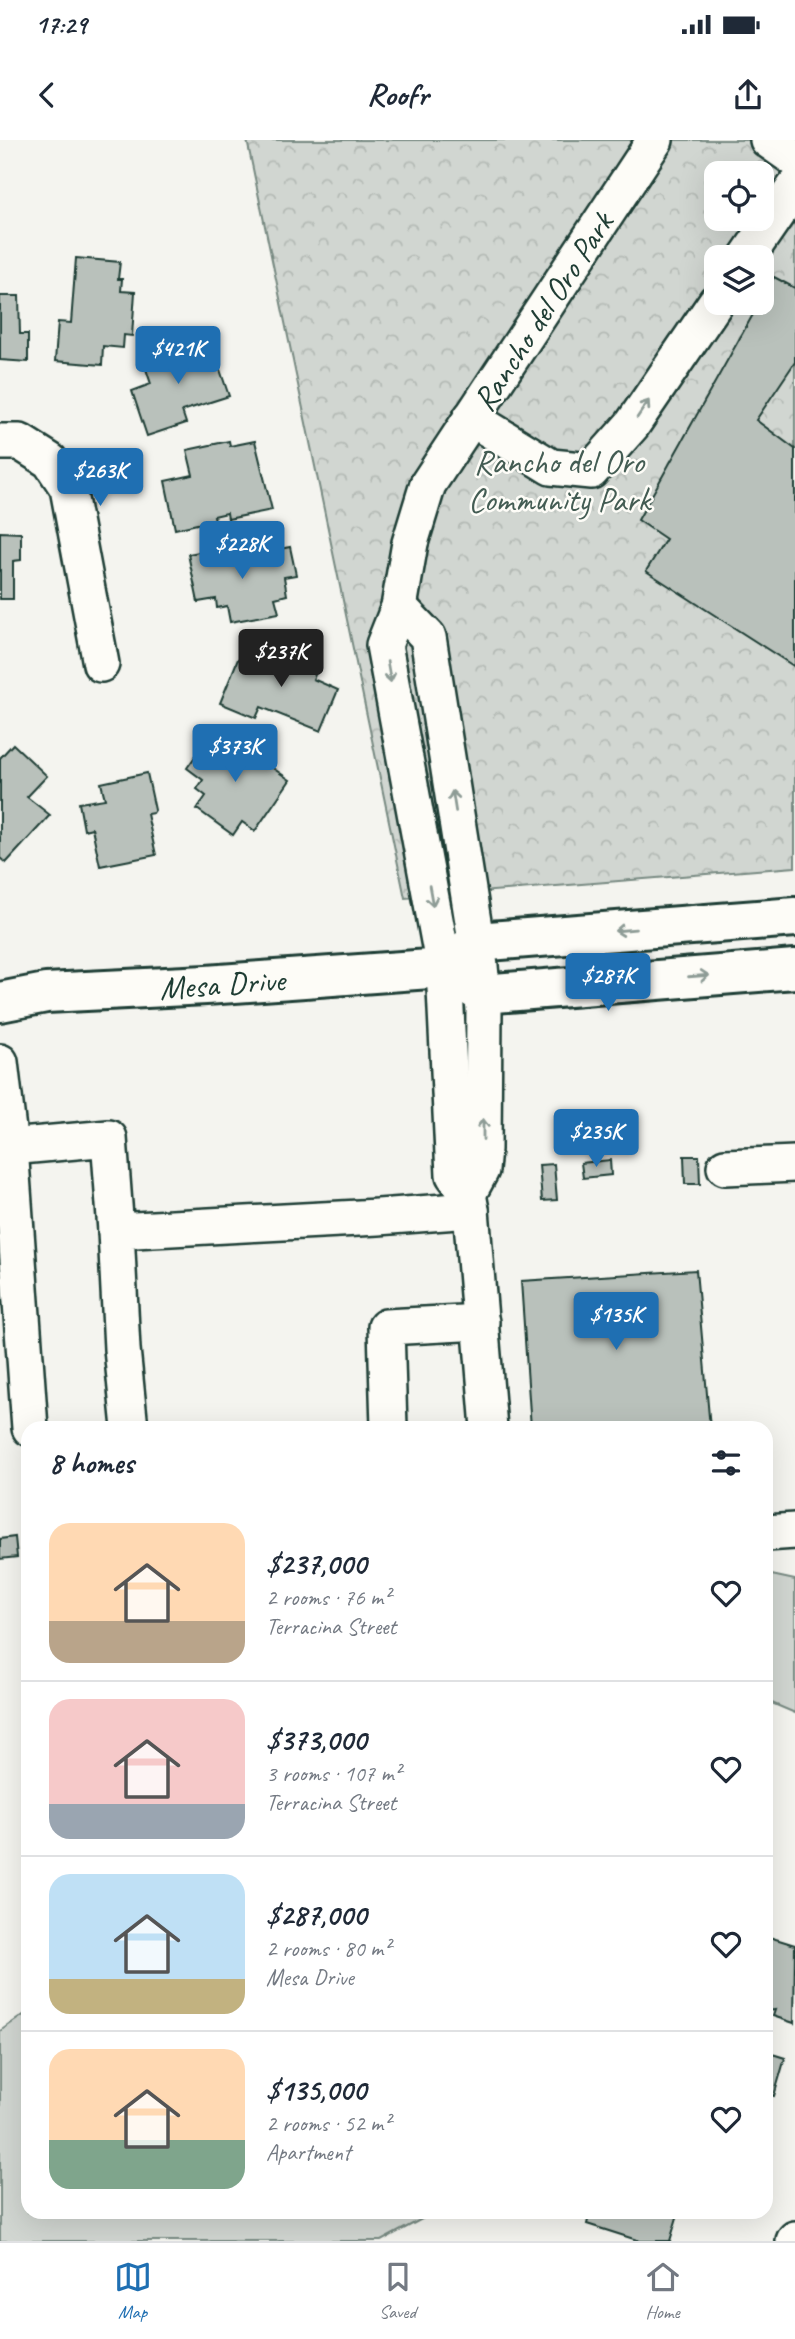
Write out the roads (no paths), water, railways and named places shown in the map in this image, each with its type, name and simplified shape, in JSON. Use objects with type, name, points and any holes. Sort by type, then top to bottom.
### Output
[{"type":"main road","name":"Mesa Drive","points":[[471,967],[795,917]]},
{"type":"main road","name":"Mesa Drive","points":[[0,1002],[46,993],[471,967],[795,969]]},
{"type":"street","name":"Rancho del Oro Park","points":[[471,967],[384,645],[399,607],[410,543],[428,484],[655,140]]},
{"type":"street","points":[[768,140],[795,159]]},
{"type":"street","points":[[755,245],[795,187]]},
{"type":"street","points":[[471,418],[551,467],[591,471],[632,425],[708,315]]},
{"type":"street","points":[[0,442],[20,442],[50,461],[68,488],[101,663]]},
{"type":"street","points":[[471,967],[454,1175],[469,1202],[488,1421]]},
{"type":"street","points":[[469,1202],[481,1170],[483,1149],[471,967]]},
{"type":"street","points":[[0,1062],[29,1421]]},
{"type":"street","points":[[7,1163],[109,1138],[122,1349],[129,1421]]},
{"type":"street","points":[[726,1167],[795,1164]]},
{"type":"street","points":[[116,1231],[378,1217],[469,1202]]},
{"type":"street","points":[[389,1421],[386,1327],[481,1322]]},
{"type":"street","points":[[773,1532],[795,1531]]},
{"type":"park label","name":"Rancho del Oro Community Park","points":[[559,480]]}]
